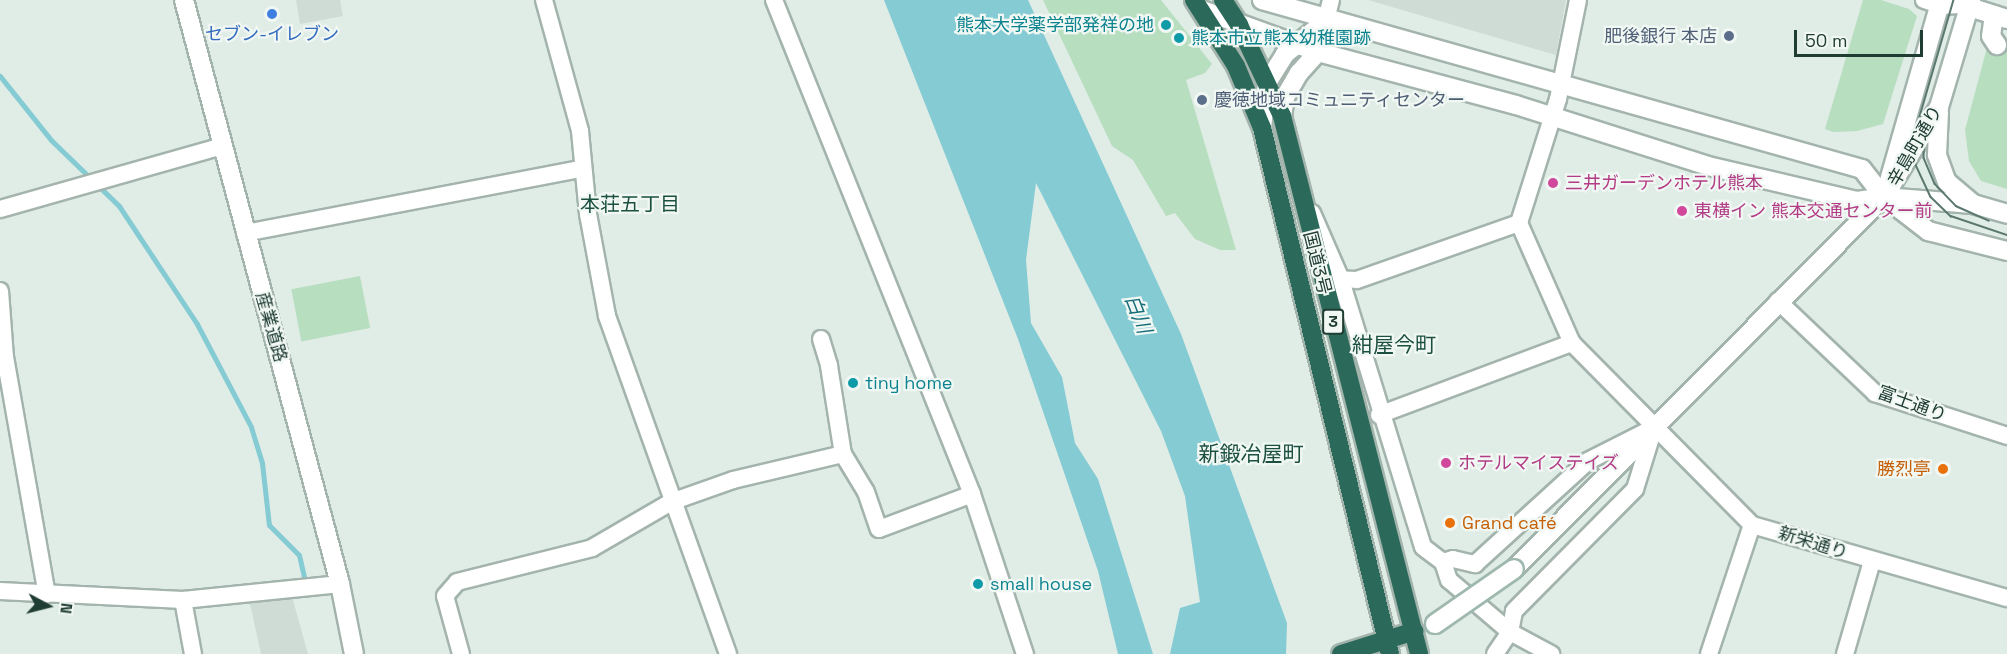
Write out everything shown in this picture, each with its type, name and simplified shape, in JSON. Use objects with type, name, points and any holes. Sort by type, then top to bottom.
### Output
[{"type":"highway","name":"国道3号","points":[[1222,0],[1239,25],[1282,116],[1297,176],[1331,279],[1419,654]]},
{"type":"highway","name":"国道3号","points":[[1198,5],[1236,66],[1262,128],[1388,647]]},
{"type":"highway","points":[[1341,654],[1388,647],[1415,631]]},
{"type":"street","name":"産業道路","points":[[184,0],[340,584],[354,654]]},
{"type":"street","points":[[544,0],[580,131],[582,169],[608,316],[671,502],[728,654]]},
{"type":"street","points":[[774,0],[972,494],[1025,654]]},
{"type":"street","points":[[1262,0],[1863,169],[1884,197],[1928,231],[2007,251]]},
{"type":"street","points":[[1282,116],[1285,97],[1299,73],[1318,52],[1331,0]]},
{"type":"street","points":[[1379,415],[1572,343],[1519,223],[1553,116],[1578,0]]},
{"type":"street","points":[[1935,2],[1970,4],[2001,17],[1991,36],[1997,45]]},
{"type":"street","name":"辛島町通り","points":[[1884,197],[1935,2]]},
{"type":"street","name":"辛島町通り","points":[[1884,197],[1939,107],[1970,4]]},
{"type":"street","points":[[1198,5],[1239,25],[1318,52],[1553,116],[1708,166],[1857,201],[1884,197],[1973,204],[2007,214]]},
{"type":"street","points":[[1262,128],[1267,83],[1295,44],[1327,20]]},
{"type":"street","points":[[1939,107],[1937,155],[1947,182],[1973,204]]},
{"type":"street","points":[[0,209],[224,146]]},
{"type":"street","points":[[245,233],[582,169]]},
{"type":"street","points":[[1415,631],[1435,624],[1514,569],[1884,197]]},
{"type":"street","points":[[1519,223],[1357,280],[1331,279],[1423,547],[1443,562],[1449,580],[1510,632],[1551,654]]},
{"type":"street","points":[[0,291],[5,357],[47,594]]},
{"type":"street","name":"富士通り","points":[[1779,301],[1875,393],[2007,436]]},
{"type":"street","points":[[821,339],[829,366],[843,454],[866,492],[879,529],[972,494]]},
{"type":"street","name":"新栄通り","points":[[1572,343],[1752,525],[2007,598]]},
{"type":"street","points":[[1443,562],[1453,560],[1475,564],[1588,460],[1654,427]]},
{"type":"street","points":[[1495,654],[1510,632],[1514,611],[1635,489],[1654,427]]},
{"type":"street","points":[[461,654],[445,596],[457,582],[592,548],[671,502],[733,480],[843,454]]},
{"type":"street","points":[[1709,654],[1752,525]]},
{"type":"street","points":[[1845,654],[1872,561]]},
{"type":"street","points":[[0,591],[183,600],[340,584]]},
{"type":"street","points":[[183,600],[193,654]]},
{"type":"shaded area","points":[[296,0],[340,0],[343,16],[300,24]]},
{"type":"shaded area","points":[[1368,0],[1566,0],[1556,55]]},
{"type":"shaded area","points":[[291,593],[308,654],[261,654],[249,599]]},
{"type":"green space","points":[[1043,0],[1161,0],[1212,64],[1205,73],[1186,80],[1236,250],[1220,250],[1195,239],[1175,213],[1166,216],[1133,160],[1112,146]]},
{"type":"green space","points":[[1863,0],[1881,0],[1909,9],[1917,16],[1883,124],[1857,131],[1833,132],[1825,129]]},
{"type":"green space","points":[[1997,36],[2007,39],[2007,189],[1981,181],[1969,161],[1965,130],[1989,40]]},
{"type":"green space","points":[[360,276],[370,328],[301,341],[291,289]]},
{"type":"water","name":"白川","points":[[884,0],[1028,0],[1181,334],[1287,623],[1286,654],[1170,654],[1180,608],[1200,602],[1185,496],[1161,431],[1036,183],[1026,260],[1031,323],[1062,377],[1075,443],[1098,479],[1153,654],[1118,654],[1098,571],[1018,339]]},
{"type":"waterway","points":[[0,76],[51,140],[119,206],[197,324],[251,427],[262,463],[269,525],[299,555],[305,580]]},
{"type":"tram line","points":[[1954,0],[1916,131],[1916,165],[1931,197],[1951,216],[2007,235]]},
{"type":"tram line","points":[[1925,130],[1924,158],[1935,184],[1956,206],[1989,221]]},
{"type":"place","name":"セブン-イレブン","points":[[272,14]]},
{"type":"place","name":"熊本大学薬学部発祥の地","points":[[1166,25]]},
{"type":"place","name":"肥後銀行 本店","points":[[1729,36]]},
{"type":"place","name":"熊本市立熊本幼稚園跡","points":[[1179,38]]},
{"type":"place","name":"慶徳地域コミュニティセンター","points":[[1202,100]]},
{"type":"place","name":"三井ガーデンホテル熊本","points":[[1553,183]]},
{"type":"place","name":"東横イン 熊本交通センター前","points":[[1682,211]]},
{"type":"place","name":"tiny home","points":[[853,383]]},
{"type":"place","name":"ホテルマイステイズ","points":[[1446,463]]},
{"type":"place","name":"勝烈亭","points":[[1943,469]]},
{"type":"place","name":"Grand café","points":[[1450,523]]},
{"type":"place","name":"small house","points":[[978,584]]},
{"type":"district","name":"本荘五丁目","points":[[630,204]]},
{"type":"district","name":"紺屋今町","points":[[1394,345]]},
{"type":"district","name":"新鍛冶屋町","points":[[1251,454]]}]
